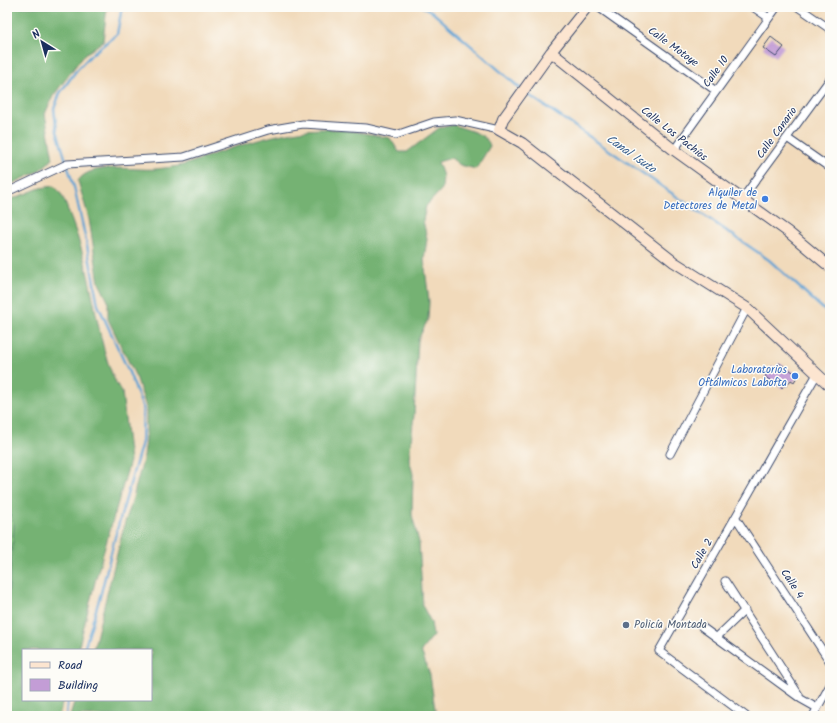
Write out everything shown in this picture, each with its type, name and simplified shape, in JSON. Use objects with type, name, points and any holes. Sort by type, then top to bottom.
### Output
[{"type":"street","points":[[499,130],[503,119],[587,7]]},
{"type":"street","name":"Calle Motoye","points":[[598,7],[716,91]]},
{"type":"street","points":[[753,7],[769,18]]},
{"type":"street","name":"Calle 10","points":[[674,150],[778,7]]},
{"type":"street","points":[[798,7],[830,29]]},
{"type":"street","name":"Calle Los Pachíos","points":[[552,52],[674,150],[788,232],[830,267]]},
{"type":"street","name":"Calle Canario","points":[[742,199],[830,79]]},
{"type":"street","points":[[7,192],[67,164],[184,157],[268,130],[303,124],[366,128],[396,135],[434,122],[455,120],[499,130],[522,143],[674,262],[747,308],[830,386]]},
{"type":"street","points":[[787,138],[830,168]]},
{"type":"street","points":[[670,454],[747,308]]},
{"type":"street","name":"Calle 2","points":[[746,716],[659,651],[817,374]]},
{"type":"street","name":"Calle 4","points":[[736,518],[830,662]]},
{"type":"street","points":[[725,581],[801,699]]},
{"type":"street","points":[[717,637],[745,610]]},
{"type":"street","points":[[702,627],[801,699],[817,708]]},
{"type":"street","points":[[813,716],[830,685]]},
{"type":"green space","points":[[7,7],[107,7],[103,41],[83,56],[53,96],[45,114],[53,159],[37,172],[7,186]]},
{"type":"green space","points":[[454,125],[470,130],[485,138],[490,146],[476,169],[460,165],[451,158],[438,162],[443,176],[442,189],[426,206],[423,220],[427,239],[424,259],[429,302],[428,319],[418,340],[414,415],[409,459],[413,474],[412,515],[419,542],[423,607],[431,622],[433,636],[421,651],[430,675],[436,716],[70,716],[75,701],[152,701],[152,649],[93,649],[125,522],[144,456],[146,440],[146,407],[137,379],[108,319],[108,301],[99,283],[89,219],[78,181],[84,175],[92,171],[102,169],[156,169],[183,165],[261,139],[297,131],[339,129],[390,138],[399,152],[407,152],[439,128]]},
{"type":"green space","points":[[54,186],[57,189],[63,197],[77,235],[86,265],[105,355],[110,369],[122,392],[130,461],[96,578],[78,649],[22,649],[22,701],[63,701],[59,716],[7,716],[7,609],[14,525],[7,507],[7,201],[40,188]]},
{"type":"green space","points":[[7,507],[14,525],[7,609]]},
{"type":"building","points":[[771,37],[784,47],[776,57],[763,48]]},
{"type":"building","points":[[779,363],[798,375],[794,382],[791,380],[782,388],[765,377],[772,366],[776,368]]},
{"type":"waterway","points":[[84,649],[142,442],[143,408],[128,370],[98,305],[74,187],[57,131],[54,109],[60,93],[76,71],[92,54],[117,34],[122,7]]},
{"type":"waterway","name":"Canal Isuto","points":[[423,7],[431,11],[522,90]]},
{"type":"waterway","name":"Canal Isuto","points":[[526,93],[769,260],[830,315]]},
{"type":"waterway","points":[[66,716],[68,701]]},
{"type":"place","name":"Alquiler de Detectores de Metal","points":[[765,199]]},
{"type":"place","name":"Laboratorios Oftálmicos Labofta","points":[[795,376]]},
{"type":"place","name":"Policía Montada","points":[[626,625]]}]
